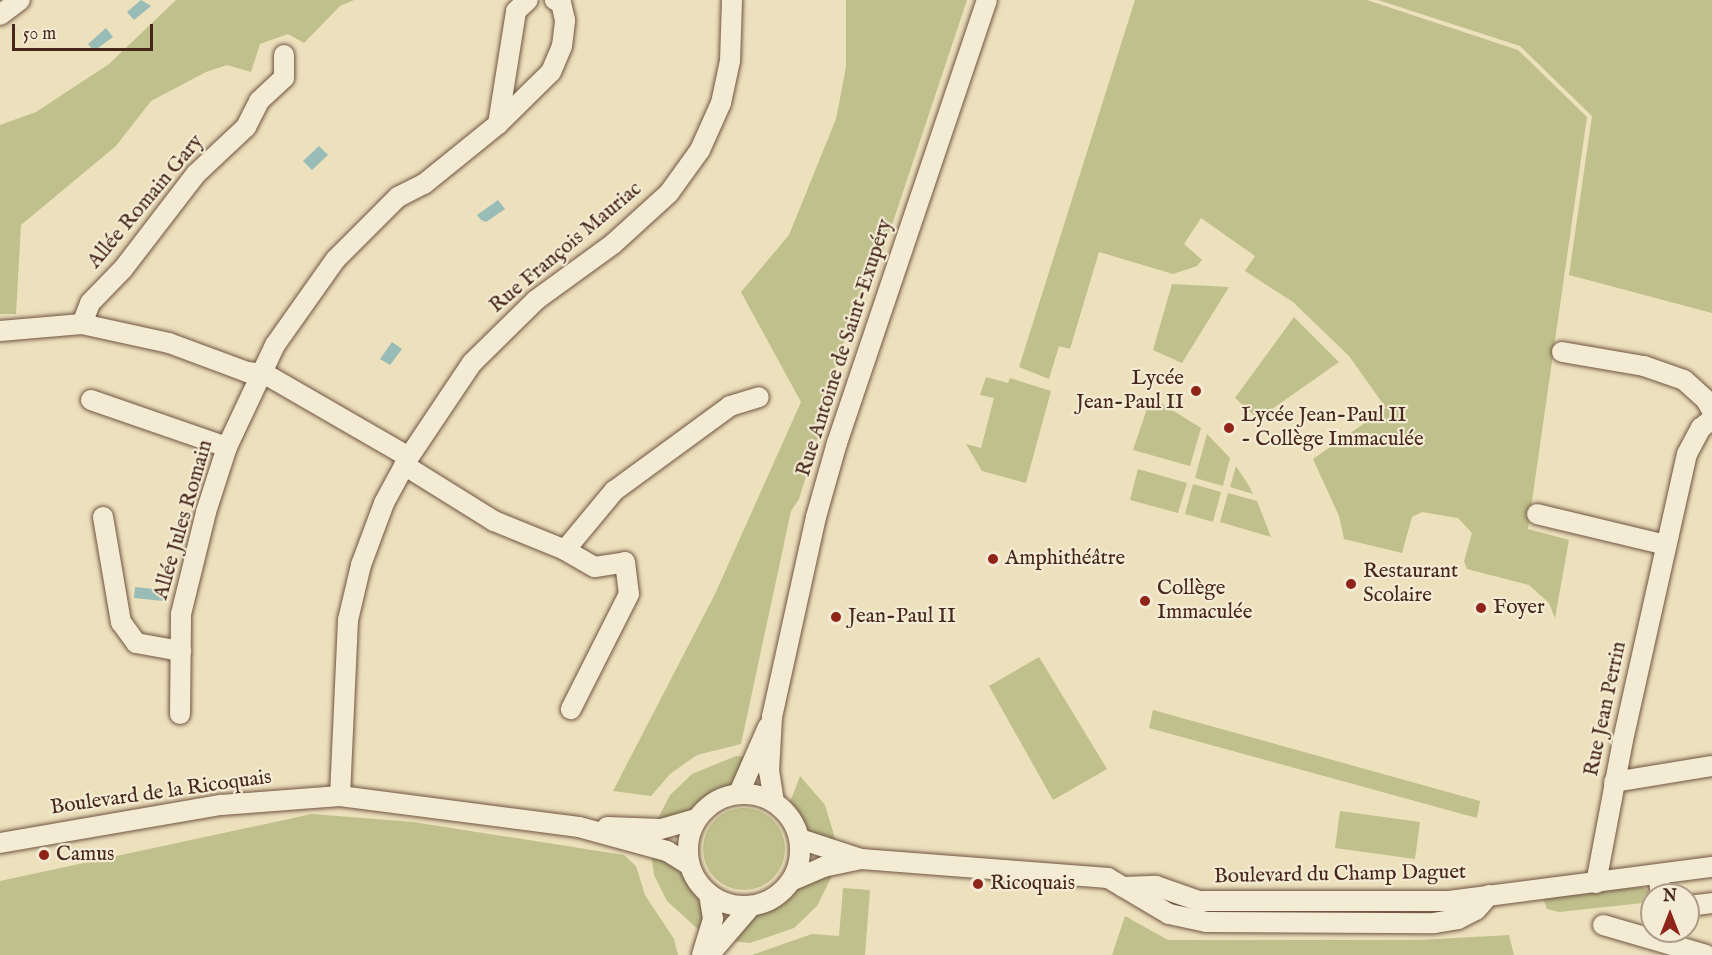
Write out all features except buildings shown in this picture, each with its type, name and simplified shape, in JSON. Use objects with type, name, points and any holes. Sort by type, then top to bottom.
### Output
[{"type":"street","points":[[0,15],[20,0]]},
{"type":"street","points":[[498,124],[516,11],[528,0]]},
{"type":"street","name":"Allée Jules Romain","points":[[180,714],[181,614],[227,447],[265,374],[275,345],[336,259],[398,197],[424,184],[498,124],[551,72],[562,46],[565,20],[561,3],[555,0]]},
{"type":"street","name":"Rue François Mauriac","points":[[340,796],[348,620],[361,565],[384,503],[406,461],[472,363],[536,300],[613,244],[669,193],[688,167],[721,103],[730,61],[732,0]]},
{"type":"street","name":"Rue Antoine de Saint-Exupéry","points":[[774,802],[769,772],[772,717],[807,554],[837,443],[987,0]]},
{"type":"street","name":"Allée Romain Gary","points":[[82,324],[90,303],[123,269],[196,174],[246,128],[259,102],[284,78],[284,55]]},
{"type":"street","points":[[0,330],[82,324],[169,343],[247,372],[265,374],[406,461],[494,521],[566,550],[595,567],[625,562],[629,594],[571,709]]},
{"type":"street","points":[[1562,352],[1644,366],[1684,380],[1702,394],[1712,411]]},
{"type":"street","points":[[566,550],[614,491],[730,405],[759,397]]},
{"type":"street","points":[[91,400],[227,447]]},
{"type":"street","name":"Rue Jean Perrin","points":[[1596,883],[1614,782],[1690,447],[1701,428],[1712,419]]},
{"type":"street","points":[[1537,514],[1666,545]]},
{"type":"street","points":[[103,517],[121,622],[136,644],[181,651]]},
{"type":"street","name":"Rue Antoine de Saint-Exupéry","points":[[739,793],[772,717]]},
{"type":"street","points":[[1614,782],[1712,766]]},
{"type":"street","points":[[702,955],[713,919],[709,894],[690,865],[688,841],[696,819],[719,799],[739,793],[774,802],[790,817],[800,838],[798,866],[793,879],[775,897],[751,906],[729,904],[709,894]]},
{"type":"street","name":"Boulevard de la Ricoquais","points":[[0,843],[221,805],[340,796],[579,827],[661,829],[696,819]]},
{"type":"street","name":"Boulevard de la Ricoquais","points":[[579,827],[667,851],[690,865]]},
{"type":"street","name":"Boulevard du Champ Daguet","points":[[800,838],[861,860]]},
{"type":"street","name":"Boulevard du Champ Daguet","points":[[793,879],[823,867],[861,860],[1108,878],[1169,914],[1206,922],[1434,923],[1458,919],[1476,910],[1489,895],[1712,867]]},
{"type":"street","points":[[1658,875],[1659,883]]},
{"type":"street","points":[[709,955],[751,906]]},
{"type":"street","points":[[1603,925],[1706,955]]},
{"type":"green space","points":[[176,0],[354,0],[340,6],[304,43],[288,34],[260,44],[251,72],[227,65],[206,72],[151,101],[116,146],[21,225],[16,314],[0,314],[0,125],[36,112],[109,64]]},
{"type":"green space","points":[[846,0],[967,0],[881,258],[868,271],[834,371],[834,387],[799,499],[791,511],[741,744],[697,755],[670,774],[651,796],[613,791],[715,594],[801,402],[741,292],[789,235],[836,119],[846,67]]},
{"type":"green space","points":[[1135,0],[1367,0],[1518,50],[1587,117],[1528,529],[1569,540],[1555,618],[1549,603],[1529,585],[1467,569],[1464,561],[1472,533],[1458,518],[1422,512],[1412,517],[1402,553],[1344,539],[1339,516],[1313,459],[1386,408],[1349,356],[1293,302],[1245,271],[1255,256],[1201,218],[1184,244],[1202,260],[1197,266],[1173,274],[1099,252],[1070,349],[1059,346],[1049,379],[1019,367]]},
{"type":"green space","points":[[1378,0],[1712,0],[1712,313],[1569,275],[1592,116],[1520,46]]},
{"type":"green space","points":[[1172,284],[1229,287],[1182,363],[1153,350]]},
{"type":"green space","points":[[1294,317],[1339,362],[1258,419],[1235,398]]},
{"type":"green space","points":[[986,377],[1008,383],[1010,378],[1051,391],[1026,483],[982,471],[966,444],[981,448],[994,398],[980,395]]},
{"type":"green space","points":[[1151,397],[1201,428],[1190,466],[1133,450]]},
{"type":"green space","points":[[1207,434],[1230,458],[1223,486],[1195,478]]},
{"type":"green space","points":[[1236,466],[1249,486],[1253,494],[1230,487]]},
{"type":"green space","points":[[1138,469],[1187,483],[1178,513],[1130,500]]},
{"type":"green space","points":[[1193,484],[1221,492],[1213,522],[1185,514]]},
{"type":"green space","points":[[1228,493],[1257,501],[1271,537],[1220,522]]},
{"type":"green space","points":[[1039,657],[1107,769],[1053,800],[989,686]]},
{"type":"green space","points":[[1153,710],[1480,801],[1477,818],[1149,728]]},
{"type":"green space","points":[[736,756],[748,757],[735,785],[706,797],[688,814],[656,822],[670,795],[692,774]]},
{"type":"green space","points":[[800,776],[825,805],[837,845],[809,835],[790,802]]},
{"type":"green space","points":[[736,808],[752,808],[767,815],[778,826],[785,841],[782,865],[773,878],[752,890],[736,890],[721,883],[710,872],[703,857],[703,841],[710,826],[721,815]]},
{"type":"green space","points":[[1340,811],[1420,822],[1415,859],[1335,848]]},
{"type":"green space","points":[[312,814],[413,822],[624,855],[636,866],[645,895],[674,939],[678,955],[0,955],[0,881]]},
{"type":"green space","points":[[651,853],[681,864],[705,913],[702,933],[667,901],[654,875]]},
{"type":"green space","points":[[833,874],[817,906],[794,928],[750,943],[731,941],[746,920],[777,906],[799,886]]},
{"type":"green space","points":[[1640,887],[1640,903],[1559,912],[1547,909],[1542,895]]},
{"type":"green space","points":[[843,888],[870,890],[865,955],[752,955],[812,934],[839,936]]},
{"type":"green space","points":[[1125,916],[1168,940],[1420,940],[1509,935],[1514,955],[1112,955]]},
{"type":"water","points":[[141,0],[151,6],[134,20],[127,12]]},
{"type":"water","points":[[106,28],[113,37],[94,51],[88,44]]},
{"type":"water","points":[[319,146],[328,155],[312,170],[303,161]]},
{"type":"water","points":[[498,200],[505,209],[486,222],[481,220],[477,215]]},
{"type":"water","points":[[392,342],[402,349],[390,365],[380,359]]},
{"type":"water","points":[[135,587],[164,590],[163,601],[134,598]]},
{"type":"place","name":"Lycée Jean-Paul II","points":[[1196,391]]},
{"type":"place","name":"Lycée Jean-Paul II - Collège Immaculée","points":[[1229,428]]},
{"type":"place","name":"Amphithéâtre","points":[[993,559]]},
{"type":"place","name":"Restaurant Scolaire","points":[[1351,584]]},
{"type":"place","name":"Collège Immaculée","points":[[1145,601]]},
{"type":"place","name":"Foyer","points":[[1481,608]]},
{"type":"place","name":"Jean-Paul II","points":[[836,617]]},
{"type":"place","name":"Camus","points":[[44,855]]},
{"type":"place","name":"Ricoquais","points":[[978,884]]}]
